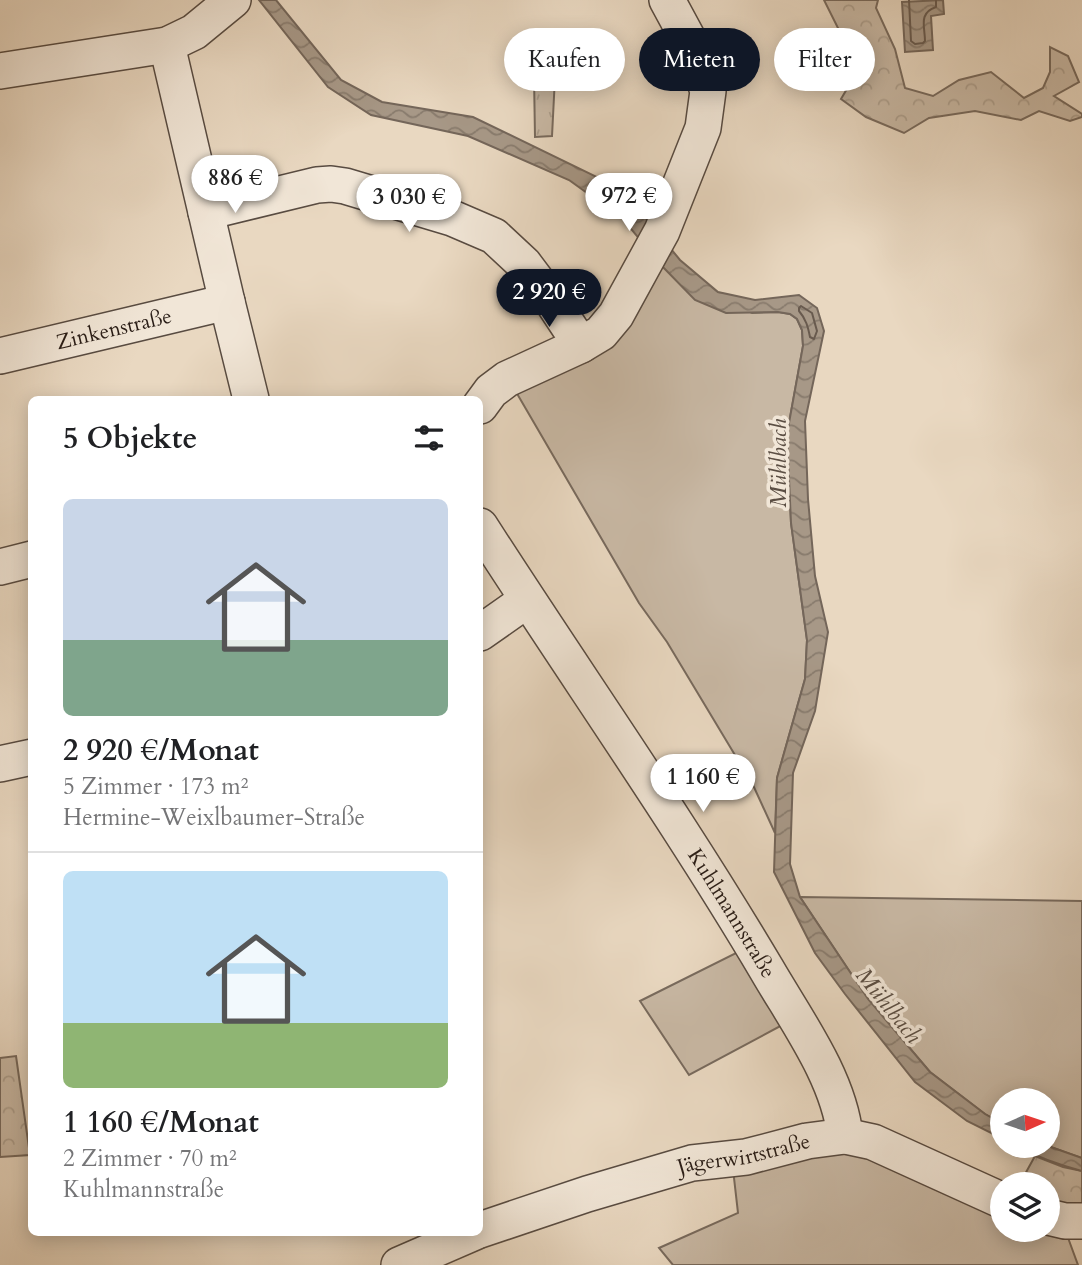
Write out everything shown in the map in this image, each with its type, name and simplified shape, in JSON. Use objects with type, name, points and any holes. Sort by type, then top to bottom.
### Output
[{"type":"street","points":[[0,71],[167,45],[194,32],[233,0]]},
{"type":"street","points":[[483,401],[507,379],[601,333],[616,315],[662,231],[704,128],[708,91],[693,48],[667,0]]},
{"type":"street","points":[[167,45],[250,396]]},
{"type":"street","points":[[206,212],[331,184],[452,218],[494,236],[524,264],[581,345]]},
{"type":"street","name":"Zinkenstraße","points":[[0,356],[227,302]]},
{"type":"street","name":"Kuhlmannstraße","points":[[483,531],[632,754],[741,927],[827,1072],[844,1119],[845,1136]]},
{"type":"street","points":[[0,567],[28,560]]},
{"type":"street","points":[[483,632],[527,600]]},
{"type":"street","points":[[0,764],[28,758]]},
{"type":"street","name":"Jägerwirtstraße","points":[[483,1229],[692,1163],[746,1157],[807,1141],[845,1136],[873,1142],[990,1195]]},
{"type":"street","points":[[1060,1220],[1082,1222]]},
{"type":"street","name":"Jägerwirtstraße","points":[[399,1265],[466,1236]]},
{"type":"green space","points":[[824,0],[878,0],[876,8],[895,49],[905,88],[933,96],[959,80],[991,72],[1024,98],[1043,88],[1050,72],[1050,47],[1068,56],[1079,82],[1054,96],[1082,114],[1082,117],[1070,121],[1039,111],[1021,120],[975,111],[929,118],[904,133],[866,117],[841,99],[846,91],[875,91],[875,28],[838,28]]},
{"type":"green space","points":[[534,91],[554,91],[552,136],[535,137]]},
{"type":"green space","points":[[660,264],[752,313],[790,314],[797,319],[802,330],[803,346],[787,434],[791,523],[807,640],[805,679],[777,778],[775,833],[753,785],[667,642],[639,603],[512,385]]},
{"type":"green space","points":[[800,897],[1082,901],[1082,1158],[1060,1150],[1060,1088],[990,1088],[990,1117],[930,1072],[868,999]]},
{"type":"green space","points":[[744,949],[786,1023],[689,1075],[640,1001]]},
{"type":"green space","points":[[16,1056],[28,1155],[0,1157],[0,1058]]},
{"type":"green space","points":[[830,1151],[892,1157],[990,1206],[990,1242],[1060,1242],[1060,1233],[1067,1235],[1078,1265],[673,1265],[659,1248],[738,1213],[733,1169]]},
{"type":"green space","points":[[1034,1158],[1082,1171],[1082,1208],[1060,1206],[1060,1172],[1026,1172]]},
{"type":"water","points":[[259,0],[276,0],[341,80],[382,102],[473,117],[601,179],[640,211],[680,260],[718,292],[755,300],[799,295],[817,308],[824,331],[805,421],[815,576],[828,632],[815,711],[793,773],[790,864],[800,897],[868,999],[930,1072],[990,1117],[990,1132],[967,1121],[915,1082],[815,953],[774,872],[777,778],[805,679],[807,640],[791,523],[787,434],[803,346],[802,330],[797,319],[790,314],[778,312],[726,313],[695,300],[660,264],[623,219],[569,180],[468,136],[371,115],[328,87]]},
{"type":"water","points":[[943,0],[944,14],[931,16],[933,50],[905,52],[902,2]]},
{"type":"water","points":[[1060,1150],[1082,1158],[1082,1171],[1043,1158],[1060,1158]]},
{"type":"water label","name":"Mühlbach","points":[[778,463]]},
{"type":"water label","name":"Mühlbach","points":[[889,1005]]}]
